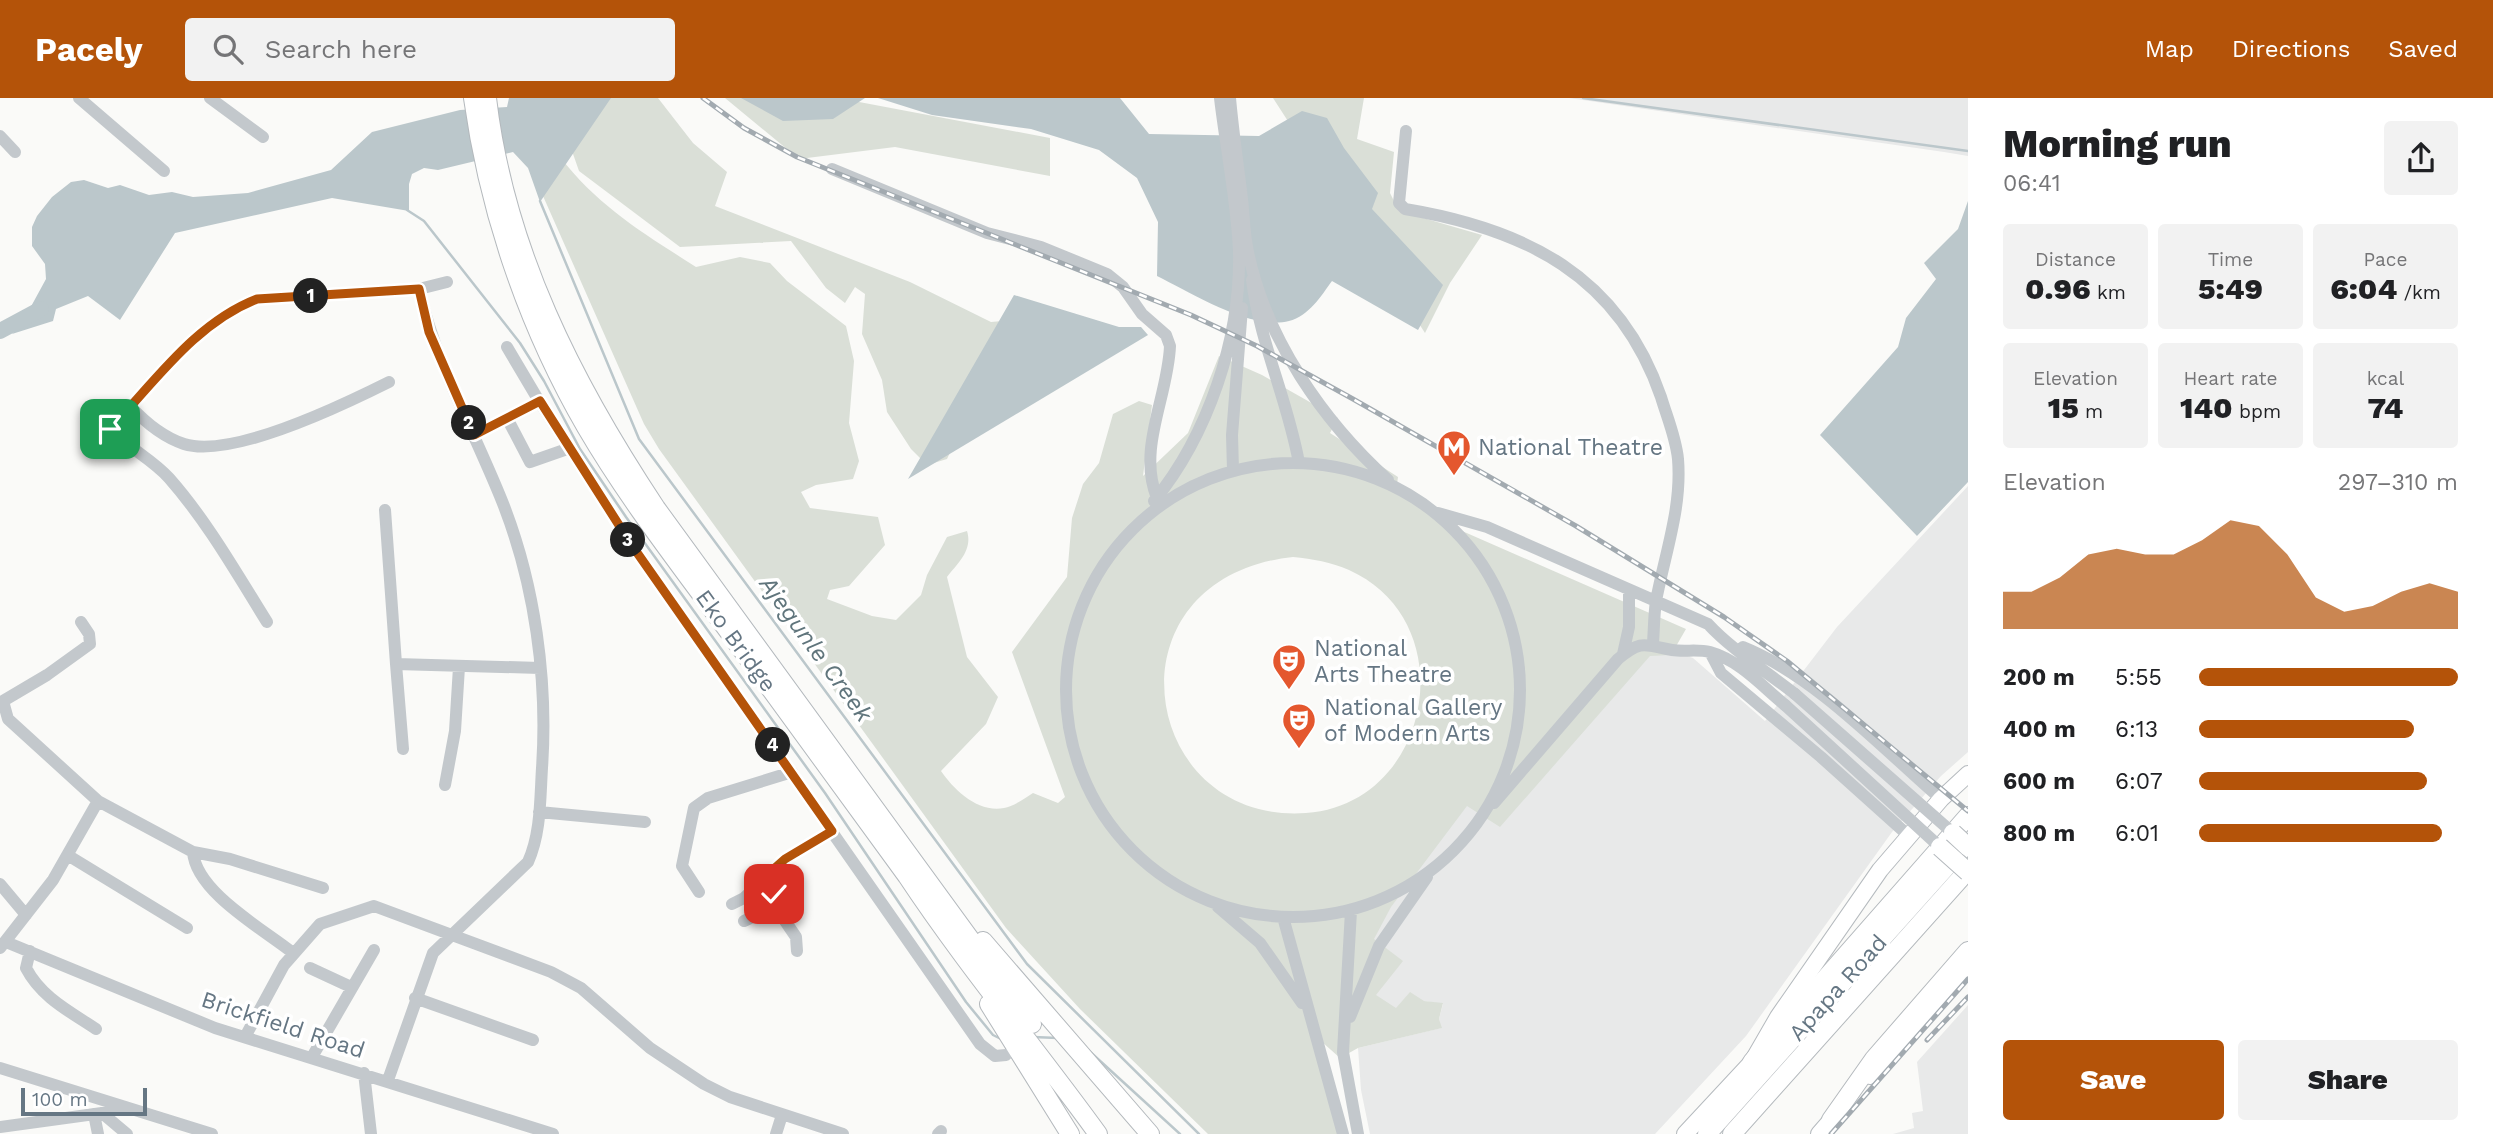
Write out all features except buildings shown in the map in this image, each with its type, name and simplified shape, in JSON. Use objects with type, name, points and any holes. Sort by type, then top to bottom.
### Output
[{"type":"highway","name":"Eko Bridge","points":[[473,98],[480,152],[513,266],[556,368],[585,425],[649,522],[907,876],[944,933],[1017,1023],[1098,1134]]},
{"type":"highway","name":"Eko Bridge","points":[[487,98],[503,185],[535,285],[601,424],[656,508],[1113,1134]]},
{"type":"highway","points":[[1752,1062],[1810,999],[1940,847],[1963,841],[1968,816]]},
{"type":"highway","name":"Apapa Road","points":[[1712,1129],[1963,841]]},
{"type":"highway","points":[[1940,847],[1968,871]]},
{"type":"highway","name":"Apapa Road","points":[[1732,1134],[1968,871]]},
{"type":"highway","points":[[943,900],[1007,966],[1150,1134]]},
{"type":"highway","points":[[944,933],[1070,1134]]},
{"type":"highway","points":[[1831,1120],[1874,1059],[1968,951]]},
{"type":"main road","points":[[1685,1134],[1752,1062],[1778,1017],[1861,895],[1941,799],[1968,774]]},
{"type":"main road","points":[[1819,1134],[1968,965]]},
{"type":"street","points":[[79,98],[164,171]]},
{"type":"street","points":[[210,98],[263,138]]},
{"type":"street","points":[[1226,102],[1243,252],[1264,339],[1294,434],[1299,463]]},
{"type":"street","points":[[1406,131],[1399,203],[1405,209],[1448,216],[1531,244],[1596,292],[1639,348],[1657,385],[1678,458],[1676,518],[1656,603],[1653,643]]},
{"type":"street","points":[[0,136],[15,152]]},
{"type":"street","points":[[832,169],[987,233],[1066,257],[1107,274],[1123,287],[1142,314],[1166,335],[1170,346],[1150,448],[1149,478],[1157,498]]},
{"type":"street","points":[[1233,470],[1236,335],[1243,252]]},
{"type":"street","points":[[1243,252],[1291,361],[1357,451],[1396,487]]},
{"type":"street","points":[[267,622],[240,576],[178,489],[152,462],[110,429],[187,345],[257,299],[419,289],[447,282]]},
{"type":"street","points":[[388,1080],[429,959],[442,932],[527,862],[535,846],[544,704],[530,601],[513,534],[429,332],[419,289]]},
{"type":"street","points":[[1236,335],[1189,447],[1157,498],[1104,563],[1083,601],[1069,648],[1066,672],[1070,730],[1086,785],[1108,822],[1137,854],[1171,881],[1209,901],[1247,912],[1283,917],[1351,911],[1394,894],[1431,872],[1456,850],[1489,808],[1623,654],[1629,627],[1629,591]]},
{"type":"street","points":[[507,347],[631,544],[980,1044],[995,1056],[1006,1055]]},
{"type":"street","points":[[131,407],[167,437],[186,445],[218,445],[302,424],[390,382]]},
{"type":"street","points":[[474,435],[540,401]]},
{"type":"street","points":[[507,418],[530,462],[570,448]]},
{"type":"street","points":[[1132,529],[1179,493],[1233,470],[1299,463],[1354,471],[1396,487],[1438,513],[1474,551],[1504,602],[1520,659],[1514,738],[1489,808]]},
{"type":"street","points":[[385,510],[403,749]]},
{"type":"street","points":[[1438,513],[1487,527],[1708,624],[1722,639],[1738,648],[1795,694],[1963,841]]},
{"type":"street","points":[[81,622],[89,634],[90,644],[2,704],[8,719],[98,800],[193,858],[208,885],[293,953]]},
{"type":"street","points":[[1722,639],[1774,659],[1806,682],[1941,799]]},
{"type":"street","points":[[1623,654],[1653,643],[1671,650],[1709,652],[1742,670],[1785,705],[1940,847]]},
{"type":"street","points":[[1709,652],[1721,673],[1909,836]]},
{"type":"street","points":[[396,663],[540,668]]},
{"type":"street","points":[[445,785],[455,731],[459,667]]},
{"type":"street","points":[[699,892],[682,866],[694,808],[708,799],[792,772]]},
{"type":"street","points":[[3,945],[69,856],[98,800]]},
{"type":"street","points":[[539,812],[645,822]]},
{"type":"street","points":[[732,904],[744,898],[785,859],[832,831]]},
{"type":"street","points":[[69,856],[187,928]]},
{"type":"street","points":[[193,858],[230,859],[323,888]]},
{"type":"street","points":[[1344,1037],[1355,1002],[1379,946],[1431,872]]},
{"type":"street","points":[[767,875],[778,905],[796,937],[797,951]]},
{"type":"street","points":[[0,884],[26,915]]},
{"type":"street","points":[[1209,901],[1260,943],[1280,968],[1299,996],[1313,1034]]},
{"type":"street","points":[[245,1037],[269,989],[293,953],[320,924],[371,905],[533,965],[581,988],[650,1048],[704,1084],[730,1097],[843,1134]]},
{"type":"street","points":[[744,921],[778,905]]},
{"type":"street","points":[[1351,911],[1343,1052],[1358,1134]]},
{"type":"street","points":[[1283,917],[1313,1034],[1343,1134]]},
{"type":"street","name":"Brickfield Road","points":[[3,945],[30,951],[215,1028],[388,1080],[553,1134]]},
{"type":"street","points":[[312,1057],[374,950]]},
{"type":"street","points":[[30,951],[26,968],[37,986],[50,999],[96,1029]]},
{"type":"street","points":[[310,968],[351,987]]},
{"type":"street","points":[[415,998],[533,1040]]},
{"type":"street","points":[[0,1068],[212,1134]]},
{"type":"street","points":[[364,1073],[372,1134]]},
{"type":"street","points":[[0,1127],[98,1113],[121,1106]]},
{"type":"street","points":[[98,1113],[98,1134]]},
{"type":"street","points":[[98,1113],[127,1134]]},
{"type":"street","points":[[776,1134],[782,1115]]},
{"type":"shaded area","points":[[509,98],[611,98],[540,202],[528,168],[513,152],[438,170],[424,168],[412,174],[409,184],[409,211],[332,198],[175,233],[120,320],[88,296],[56,309],[53,321],[12,334],[22,323],[46,279],[45,264],[32,246],[32,227],[52,197],[71,182],[84,180],[108,188],[120,185],[149,195],[172,192],[193,197],[248,193],[331,170],[372,132],[460,110],[507,107]]},
{"type":"shaded area","points":[[590,98],[658,98],[693,143],[727,172],[715,206],[910,282],[991,322],[1013,320],[947,459],[927,465],[911,449],[887,412],[882,380],[862,334],[865,294],[855,287],[845,303],[826,288],[791,241],[680,247],[579,171],[572,151]]},
{"type":"shaded area","points":[[725,98],[838,98],[1050,138],[1050,176],[895,147],[799,159]]},
{"type":"shaded area","points":[[741,98],[865,98],[833,119],[783,121]]},
{"type":"shaded area","points":[[878,98],[1120,98],[1149,134],[1259,136],[1302,111],[1327,118],[1344,148],[1378,193],[1372,209],[1443,285],[1418,330],[1332,281],[1314,305],[1303,315],[1289,321],[1274,323],[1239,315],[1157,276],[1158,222],[1137,178],[1099,150],[1031,129],[932,115]]},
{"type":"shaded area","points":[[1273,98],[1364,98],[1357,139],[1394,152],[1390,193],[1399,211],[1482,235],[1450,283],[1425,333]]},
{"type":"shaded area","points":[[1569,98],[1968,98],[1968,156],[1944,152]]},
{"type":"shaded area","points":[[560,157],[606,205],[696,267],[740,257],[770,263],[787,281],[846,326],[854,361],[849,423],[859,461],[853,479],[816,485],[801,492],[810,508],[878,517],[885,545],[849,586],[830,590],[827,599],[872,616],[896,620],[921,595],[927,575],[947,537],[967,531],[966,550],[947,577],[967,657],[998,697],[986,724],[941,771],[953,786],[976,804],[994,809],[1008,807],[1033,793],[1058,803],[1065,797],[1012,652],[1067,577],[1072,518],[1083,484],[1099,463],[1113,414],[1139,401],[1152,405],[1143,476],[1188,433],[1219,356],[1262,375],[1338,418],[1330,433],[1398,477],[1396,491],[1437,520],[1686,629],[1671,655],[1650,656],[1500,827],[1467,806],[1391,907],[1374,939],[1403,961],[1376,995],[1396,1008],[1410,992],[1424,1001],[1443,1003],[1439,1019],[1442,1028],[1358,1048],[1340,1058],[1312,1033],[1341,1134],[1208,1134],[1080,1009],[1006,928],[659,449],[644,424],[543,196]],"holes":[[[1293,557],[1329,563],[1349,570],[1386,595],[1409,629],[1420,667],[1418,708],[1406,746],[1382,779],[1349,802],[1306,813],[1250,806],[1207,781],[1178,743],[1165,697],[1169,650],[1191,608],[1232,575]]]},
{"type":"shaded area","points":[[1968,201],[1968,482],[1917,536],[1820,435],[1898,347],[1906,318],[1936,279],[1924,263],[1958,229]]},
{"type":"shaded area","points":[[1014,295],[1119,327],[1141,327],[1148,335],[908,479]]},
{"type":"shaded area","points":[[1968,486],[1968,752],[1941,776],[1892,832],[1746,1036],[1655,1134],[1370,1134],[1361,1090],[1358,1048],[1441,1028],[1439,1019],[1443,1004],[1424,1001],[1394,1012],[1373,996],[1366,938],[1439,828],[1646,652],[1670,650],[1693,658],[1765,721],[1837,627]]},
{"type":"shaded area","points":[[1968,1005],[1968,1134],[1893,1134],[1914,1128],[1912,1113],[1923,1111],[1917,1062]]},
{"type":"waterway","points":[[1583,98],[1968,151]]},
{"type":"waterway","name":"Ajegunle Creek","points":[[540,201],[639,439],[1027,964],[1199,1134]]},
{"type":"waterway","points":[[407,210],[424,221],[520,343],[544,381],[580,449],[626,517],[825,793],[966,1002],[993,1035],[1003,1040]]},
{"type":"waterway","points":[[0,331],[41,309]]},
{"type":"waterway","points":[[1033,1037],[1058,1038]]},
{"type":"waterway","points":[[1087,1049],[1180,1134]]},
{"type":"railway","points":[[703,98],[744,128],[797,157],[1191,315],[1257,346],[1353,399],[1576,526],[1724,617],[1787,661],[1968,811]]},
{"type":"railway","points":[[1831,1134],[1968,979]]},
{"type":"railway","points":[[1927,1040],[1968,997]]},
{"type":"place","name":"National Theatre","points":[[1454,477]]},
{"type":"place","name":"National Arts Theatre","points":[[1289,691]]},
{"type":"place","name":"National Gallery of Modern Arts","points":[[1299,750]]},
{"type":"route","points":[[110,429],[187,345],[230,314],[257,299],[419,289],[429,332],[474,435],[540,401],[631,544],[832,831],[785,859],[767,875],[774,894]]}]
